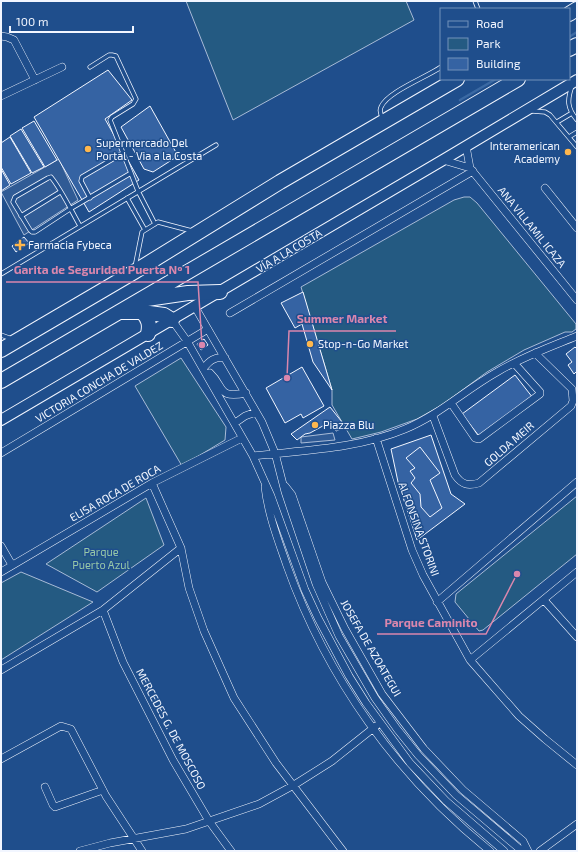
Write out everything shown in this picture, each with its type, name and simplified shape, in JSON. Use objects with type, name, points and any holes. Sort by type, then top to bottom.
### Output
[{"type":"highway","points":[[1,350],[455,80]]},
{"type":"highway","points":[[140,306],[516,80]]},
{"type":"highway","points":[[1,380],[119,312],[188,294],[220,292]]},
{"type":"highway","points":[[140,306],[164,315],[172,320]]},
{"type":"highway","points":[[140,306],[148,319],[148,334]]},
{"type":"street","points":[[1,36],[14,40],[35,80]]},
{"type":"street","points":[[1,96],[62,67]]},
{"type":"street","name":"VÍA A LA COSTA","points":[[1,420],[195,307],[575,81]]},
{"type":"street","name":"ANA VILLAMIL ICAZA","points":[[466,146],[471,170],[577,300]]},
{"type":"street","points":[[443,160],[471,170]]},
{"type":"street","points":[[230,313],[471,170]]},
{"type":"street","points":[[545,188],[577,228]]},
{"type":"street","name":"JOSEFA DE AZOATEGUI","points":[[195,307],[246,393],[275,453],[294,523],[316,584],[339,636],[358,670],[388,717],[418,755],[456,795],[522,851]]},
{"type":"street","points":[[172,320],[187,341],[253,456],[283,526],[305,590],[318,618],[349,676],[379,724],[410,763],[446,801],[504,851]]},
{"type":"street","name":"VICTORIA CONCHA DE VALDEZ","points":[[1,453],[208,329]]},
{"type":"street","points":[[253,456],[312,450],[361,442],[403,430],[433,416],[497,372],[535,353],[577,336]]},
{"type":"street","name":"GOLDA MEIR","points":[[433,416],[455,475],[460,482],[464,484],[471,485],[479,483],[571,406],[573,401],[572,390],[535,353]]},
{"type":"street","points":[[204,371],[213,359],[220,357],[225,358]]},
{"type":"street","points":[[451,403],[475,438],[479,439],[540,394],[540,392],[514,363]]},
{"type":"street","points":[[204,371],[213,375],[221,389],[226,393],[246,393]]},
{"type":"street","points":[[235,423],[245,416],[256,412]]},
{"type":"street","name":"ELISA ROCA DE ROCA","points":[[1,572],[152,483],[242,438]]},
{"type":"street","name":"ALFONSINA STORINI","points":[[376,438],[412,550],[437,602],[470,660],[519,716],[577,764]]},
{"type":"street","points":[[264,481],[266,500],[275,533],[298,595],[330,660],[358,708],[372,729],[404,768],[444,811],[490,851]]},
{"type":"street","points":[[437,602],[577,482]]},
{"type":"street","points":[[152,483],[181,548],[192,595],[204,631],[234,698],[276,763],[344,851]]},
{"type":"street","name":"JOSEFA DE AZOATEGUI","points":[[283,483],[292,495],[322,582],[345,630],[382,694],[435,761],[463,790],[523,842],[528,851]]},
{"type":"street","points":[[1,546],[12,565]]},
{"type":"street","points":[[1,670],[103,610],[181,548]]},
{"type":"street","points":[[470,660],[577,572]]},
{"type":"street","points":[[544,600],[577,637]]},
{"type":"street","name":"MERCEDES G. DE MOSCOSO","points":[[103,610],[123,662],[173,760],[209,821],[231,851]]},
{"type":"street","points":[[80,851],[134,838],[186,829],[258,804],[294,785],[332,761],[395,711]]},
{"type":"street","points":[[1,759],[61,726],[66,726],[70,729],[103,790],[142,851]]},
{"type":"street","points":[[45,787],[53,805],[56,807],[103,790]]},
{"type":"street","points":[[540,851],[577,824]]},
{"type":"lane","points":[[90,67],[109,55],[112,54],[116,56],[136,99],[133,104],[112,117],[110,120],[138,191],[155,224]]},
{"type":"lane","points":[[384,121],[380,111],[384,102],[440,68]]},
{"type":"lane","points":[[575,81],[568,97],[568,103],[577,120]]},
{"type":"lane","points":[[524,111],[545,112],[550,115],[577,147]]},
{"type":"lane","points":[[557,122],[572,113]]},
{"type":"lane","points":[[569,137],[577,132]]},
{"type":"lane","points":[[1,274],[216,145]]},
{"type":"lane","points":[[90,198],[81,181],[82,177],[123,153]]},
{"type":"lane","points":[[80,226],[70,209],[60,192],[53,179],[51,177],[15,197],[13,202],[21,216],[30,230],[35,232],[70,209],[131,173]]},
{"type":"lane","points":[[21,216],[60,192]]},
{"type":"lane","points":[[127,198],[145,230]]},
{"type":"lane","points":[[134,272],[142,232],[145,230],[158,222],[197,233]]},
{"type":"lane","points":[[1,334],[16,341]]},
{"type":"green space","points":[[186,1],[406,1],[414,20],[233,120]]},
{"type":"green space","points":[[470,197],[477,203],[576,324],[576,329],[572,332],[565,332],[524,350],[487,372],[442,405],[417,419],[381,432],[352,439],[332,405],[332,390],[301,287],[454,200]]},
{"type":"green space","points":[[181,358],[226,427],[225,440],[182,466],[135,386]]},
{"type":"green space","points":[[577,496],[577,554],[483,630],[479,631],[455,602],[456,594]]},
{"type":"green space","name":"Parque Puerto Azul","points":[[146,498],[164,545],[97,592],[46,564]]},
{"type":"green space","points":[[21,572],[93,602],[1,660],[1,583]]},
{"type":"shaded area","points":[[59,159],[78,200],[24,235],[1,192]]},
{"type":"shaded area","points":[[333,433],[335,440],[301,443],[301,437]]},
{"type":"building","name":"Supermercado Del Portal - Via a la Costa","points":[[108,70],[132,100],[105,119],[139,180],[89,212],[34,117]]},
{"type":"building","points":[[150,106],[178,156],[153,172],[144,169],[121,127]]},
{"type":"building","points":[[34,121],[57,160],[45,167],[22,128]]},
{"type":"building","points":[[21,129],[44,167],[32,173],[10,136]]},
{"type":"building","points":[[10,137],[31,173],[11,184],[1,167],[1,143]]},
{"type":"building","points":[[1,169],[10,185],[1,191]]},
{"type":"building","name":"Farmacia Fybeca","points":[[24,237],[29,243],[16,252],[12,246]]},
{"type":"building","points":[[303,292],[332,390],[313,362],[302,324],[295,328],[281,303]]},
{"type":"building","points":[[204,339],[208,345],[201,350],[197,344]]},
{"type":"building","points":[[575,347],[577,349],[577,371],[574,374],[568,365],[572,362],[566,354]]},
{"type":"building","points":[[302,367],[324,406],[303,418],[301,414],[285,423],[266,388]]},
{"type":"building","points":[[515,375],[533,398],[479,436],[462,414]]},
{"type":"building","name":"Piazza Blu","points":[[330,407],[346,427],[336,431],[330,422],[310,433],[305,434],[297,440],[291,434]]},
{"type":"building","points":[[431,435],[451,494],[465,504],[417,540],[398,482],[391,449]]},
{"type":"building","points":[[420,447],[440,473],[430,480],[442,508],[430,517],[421,507],[420,494],[411,483],[415,478],[410,471],[415,468],[406,458]]},
{"type":"waterway","points":[[570,36],[577,32]]},
{"type":"waterway","points":[[460,100],[494,80]]},
{"type":"place","name":"Supermercado Del Portal - Via a la Costa","points":[[88,149]]},
{"type":"place","name":"Interamerican Academy","points":[[568,152]]},
{"type":"place","name":"Farmacia Fybeca","points":[[20,245]]},
{"type":"place","name":"Stop-n-Go Market","points":[[310,344]]},
{"type":"place","name":"Garita de Seguridad Puerta Nº 1","points":[[202,345]]},
{"type":"place","name":"Summer Market","points":[[287,378]]},
{"type":"place","name":"Piazza Blu","points":[[315,425]]},
{"type":"place","name":"Parque Caminito","points":[[517,574]]}]
